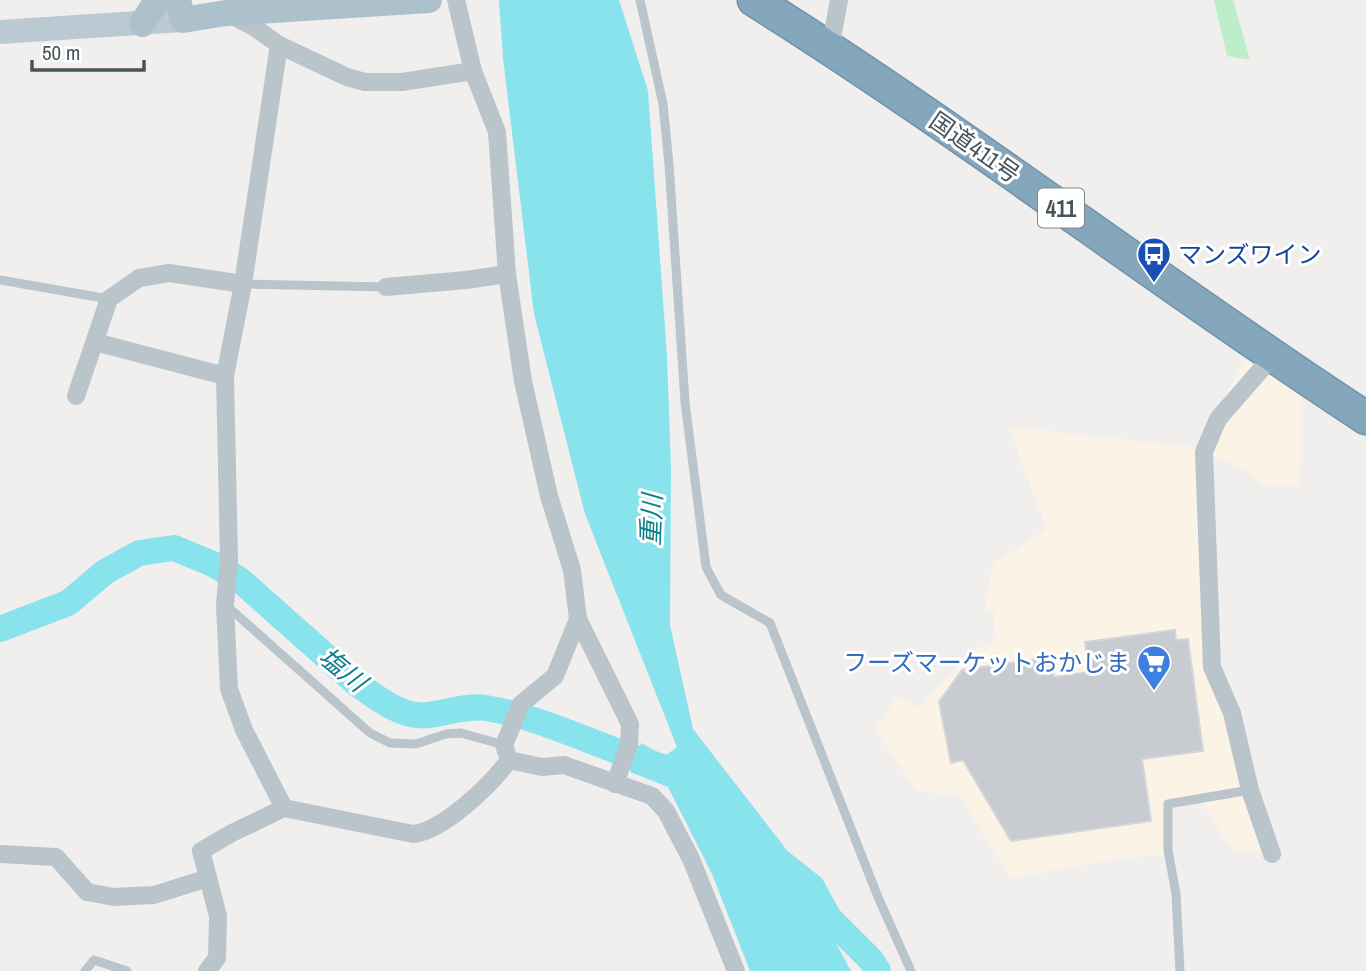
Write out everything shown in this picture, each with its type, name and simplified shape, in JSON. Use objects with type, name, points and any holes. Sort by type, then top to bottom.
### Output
[{"type":"highway","name":"国道411号","points":[[754,0],[934,118],[1272,357],[1366,418]]},
{"type":"main road","points":[[142,24],[157,0]]},
{"type":"main road","points":[[180,10],[226,13],[429,0]]},
{"type":"street","points":[[456,0],[473,71],[497,132],[507,274],[523,381],[549,496],[572,570],[578,619],[630,724],[629,744],[614,784]]},
{"type":"street","points":[[830,49],[839,0]]},
{"type":"street","points":[[0,32],[142,24],[180,10]]},
{"type":"street","points":[[226,13],[254,27],[279,45],[347,77],[365,82],[402,82],[473,71]]},
{"type":"street","points":[[279,45],[243,284],[225,376],[229,559],[225,605],[229,689],[244,730],[284,808]]},
{"type":"street","points":[[76,396],[109,299],[139,278],[169,273],[243,284]]},
{"type":"street","points":[[386,287],[466,281],[507,274]]},
{"type":"street","points":[[95,342],[225,376]]},
{"type":"street","points":[[1272,357],[1217,419],[1204,452],[1212,667],[1232,713],[1250,790],[1272,854]]},
{"type":"street","points":[[207,971],[217,958],[218,916],[201,851],[284,808],[413,834],[425,833],[495,780],[507,753],[521,704],[555,676],[578,619]]},
{"type":"street","points":[[507,753],[542,767],[564,765],[652,796],[666,811],[691,859],[736,971]]},
{"type":"street","points":[[0,854],[56,857],[88,892],[114,897],[155,895],[208,878]]},
{"type":"lane","points":[[640,0],[663,104],[684,402],[706,567],[720,595],[770,623],[878,897],[911,971]]},
{"type":"lane","points":[[0,280],[109,299]]},
{"type":"lane","points":[[243,284],[386,287]]},
{"type":"lane","points":[[225,605],[370,733],[390,743],[416,744],[446,734],[461,733],[507,753]]},
{"type":"lane","points":[[1180,971],[1176,894],[1168,850],[1168,804],[1250,790]]},
{"type":"lane","points":[[85,971],[94,960],[127,971]]},
{"type":"shaded area","points":[[1253,344],[1299,375],[1300,486],[1265,485],[1245,470],[1205,452],[1212,667],[1272,854],[1232,850],[1199,799],[1168,804],[1164,855],[1123,858],[1011,878],[960,796],[916,790],[875,730],[897,696],[920,708],[966,656],[996,640],[993,609],[985,611],[993,563],[1047,530],[1009,427],[1198,448]]},
{"type":"green space","points":[[1214,0],[1233,0],[1250,60],[1227,56]]},
{"type":"water","points":[[499,0],[619,0],[648,91],[667,356],[671,468],[670,625],[693,729],[783,845],[851,971],[750,971],[712,874],[668,787],[630,772],[641,743],[665,756],[677,747],[585,514],[534,314],[503,58]]},
{"type":"building","points":[[1175,630],[1176,640],[1188,639],[1203,751],[1142,759],[1151,821],[1011,841],[963,760],[951,763],[939,702],[962,670],[1051,657],[1054,677],[1089,672],[1085,642]]},
{"type":"waterway","name":"塩川","points":[[0,629],[68,603],[105,572],[139,553],[174,548],[213,564],[240,580],[356,683],[399,710],[409,714],[428,715],[479,707],[510,713],[670,769]]},
{"type":"waterway","name":"重川","points":[[773,856],[812,887],[829,918],[871,960],[878,971]]},
{"type":"place","name":"マンズワイン","points":[[1154,284]]},
{"type":"place","name":"フーズマーケットおかじま","points":[[1154,692]]}]
